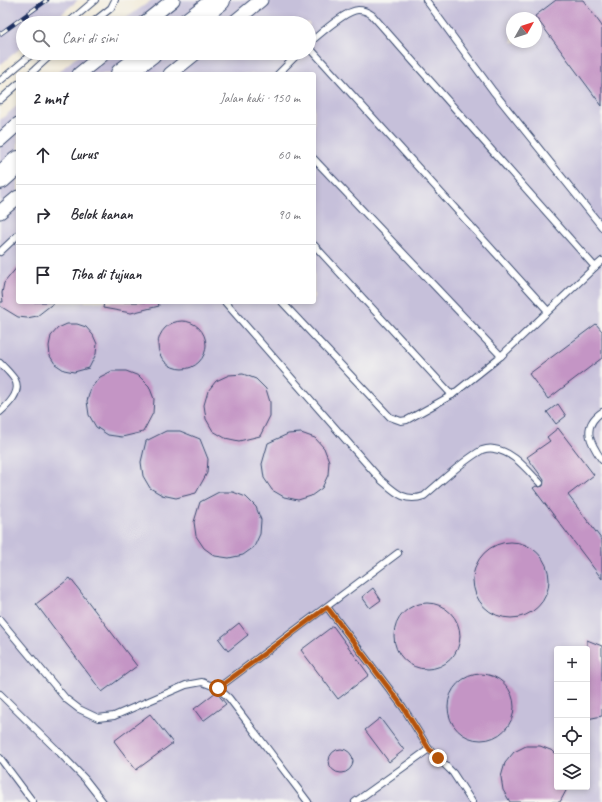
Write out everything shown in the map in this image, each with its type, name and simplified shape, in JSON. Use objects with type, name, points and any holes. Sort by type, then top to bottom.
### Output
[{"type":"highway","points":[[197,16],[218,0]]},
{"type":"highway","points":[[125,72],[141,60]]},
{"type":"highway","points":[[0,178],[16,164]]},
{"type":"street","points":[[153,16],[173,0]]},
{"type":"street","points":[[242,16],[261,0]]},
{"type":"street","points":[[81,72],[96,60]]},
{"type":"street","points":[[172,72],[187,60]]},
{"type":"street","points":[[0,140],[16,126]]},
{"type":"street","points":[[0,212],[16,199]]},
{"type":"lane","points":[[76,16],[95,0]]},
{"type":"lane","points":[[101,16],[111,8],[115,0]]},
{"type":"lane","points":[[426,0],[493,91],[602,227]]},
{"type":"lane","points":[[316,37],[342,17],[353,11],[365,11],[372,15],[595,267]]},
{"type":"lane","points":[[316,55],[548,311]]},
{"type":"lane","points":[[0,81],[25,60]]},
{"type":"lane","points":[[32,72],[46,60]]},
{"type":"lane","points":[[280,72],[292,60]]},
{"type":"lane","points":[[0,100],[16,86]]},
{"type":"lane","points":[[316,161],[501,356]]},
{"type":"lane","points":[[0,252],[16,237]]},
{"type":"lane","points":[[316,247],[452,395]]},
{"type":"lane","points":[[284,304],[392,419],[401,421],[407,420],[452,395],[501,356],[602,261]]},
{"type":"lane","points":[[227,304],[380,479],[395,493],[406,498],[416,499],[424,496],[465,462],[483,450],[494,449],[505,452],[520,462],[540,483]]},
{"type":"lane","points":[[0,363],[15,380],[17,387],[14,398],[0,412]]},
{"type":"lane","points":[[602,412],[592,423],[589,432],[590,441],[602,460]]},
{"type":"lane","points":[[218,688],[398,553]]},
{"type":"lane","points":[[327,607],[403,707],[429,749],[453,773],[472,802]]},
{"type":"lane","points":[[0,620],[66,699],[79,709],[98,718],[114,716],[186,685],[202,682],[218,688],[230,698],[308,802]]},
{"type":"lane","points":[[0,694],[74,767],[103,802]]},
{"type":"lane","points":[[355,802],[429,749]]},
{"type":"lane","points":[[0,758],[33,802]]},
{"type":"shaded area","points":[[0,0],[78,0],[59,16],[16,16],[16,52],[0,65]]},
{"type":"shaded area","points":[[152,0],[602,0],[602,802],[0,802],[0,120],[16,107],[16,304],[316,304],[316,72],[58,72],[73,60],[316,60],[316,16],[129,16]]},
{"type":"building","points":[[556,0],[583,0],[602,26],[602,106],[542,25],[542,12],[540,12]]},
{"type":"building","points":[[16,268],[16,304],[52,304],[37,316],[27,318],[18,317],[0,306],[0,302],[3,302],[2,293],[4,283]]},
{"type":"building","points":[[104,304],[158,304],[159,306],[131,313],[103,308]]},
{"type":"building","points":[[182,321],[191,323],[199,328],[204,336],[206,345],[204,354],[199,362],[191,367],[182,369],[173,367],[165,362],[160,354],[158,345],[160,336],[165,328],[173,323]]},
{"type":"building","points":[[67,324],[77,324],[86,327],[93,335],[97,344],[96,354],[89,368],[74,372],[64,370],[55,364],[50,356],[49,346],[51,336],[58,328]]},
{"type":"building","points":[[596,324],[602,331],[602,358],[548,399],[529,374]]},
{"type":"building","points":[[112,371],[126,371],[139,376],[149,386],[154,399],[153,413],[143,432],[122,437],[108,435],[96,427],[89,415],[87,401],[91,388],[100,377]]},
{"type":"building","points":[[243,374],[256,379],[266,389],[270,402],[270,416],[260,436],[239,441],[225,438],[213,431],[206,419],[204,405],[208,391],[216,381],[229,375]]},
{"type":"building","points":[[558,404],[566,416],[556,424],[547,412]]},
{"type":"building","points":[[558,428],[594,475],[568,495],[602,540],[602,579],[533,488],[536,486],[543,486],[544,480],[527,457],[550,441],[547,437]]},
{"type":"building","points":[[166,431],[180,431],[200,439],[208,459],[207,473],[196,493],[176,498],[162,495],[150,488],[143,476],[141,462],[146,441]]},
{"type":"building","points":[[301,433],[315,438],[324,448],[329,461],[328,475],[322,488],[311,496],[298,500],[284,497],[272,490],[264,478],[262,464],[268,443],[288,434]]},
{"type":"building","points":[[219,492],[233,492],[246,497],[256,507],[261,520],[260,534],[254,547],[243,555],[229,558],[215,556],[204,548],[196,536],[194,522],[200,502]]},
{"type":"building","points":[[511,542],[526,545],[538,553],[546,565],[549,580],[546,595],[538,607],[526,615],[511,618],[496,615],[484,607],[476,595],[473,580],[476,565],[484,553],[496,545]]},
{"type":"building","points":[[70,578],[137,666],[102,692],[36,604]]},
{"type":"building","points":[[373,588],[381,600],[370,608],[362,597]]},
{"type":"building","points":[[421,603],[433,603],[445,608],[455,618],[460,630],[458,649],[445,664],[433,669],[421,669],[409,664],[399,654],[394,642],[394,630],[399,618],[409,608]]},
{"type":"building","points":[[239,623],[248,635],[228,651],[219,639]]},
{"type":"building","points":[[333,626],[369,675],[338,699],[301,650]]},
{"type":"building","points":[[587,640],[602,646],[602,716],[590,718],[590,646],[587,646]]},
{"type":"building","points":[[475,674],[487,674],[499,679],[509,689],[514,701],[512,720],[499,735],[487,740],[475,740],[463,735],[453,725],[448,713],[448,701],[453,689],[463,679]]},
{"type":"building","points":[[216,692],[226,704],[203,721],[194,709]]},
{"type":"building","points":[[150,714],[173,743],[136,770],[114,741]]},
{"type":"building","points":[[380,718],[404,750],[389,762],[365,730]]},
{"type":"building","points":[[526,746],[540,746],[554,752],[554,790],[566,790],[560,802],[510,802],[503,790],[501,777],[505,763],[514,752]]},
{"type":"building","points":[[341,749],[350,752],[353,761],[350,770],[341,773],[332,770],[329,761],[332,752]]},
{"type":"railway","points":[[25,16],[47,0]]},
{"type":"railway","points":[[0,34],[16,22]]},
{"type":"route","points":[[218,688],[327,607],[403,707],[420,736],[429,749],[438,758]]}]
